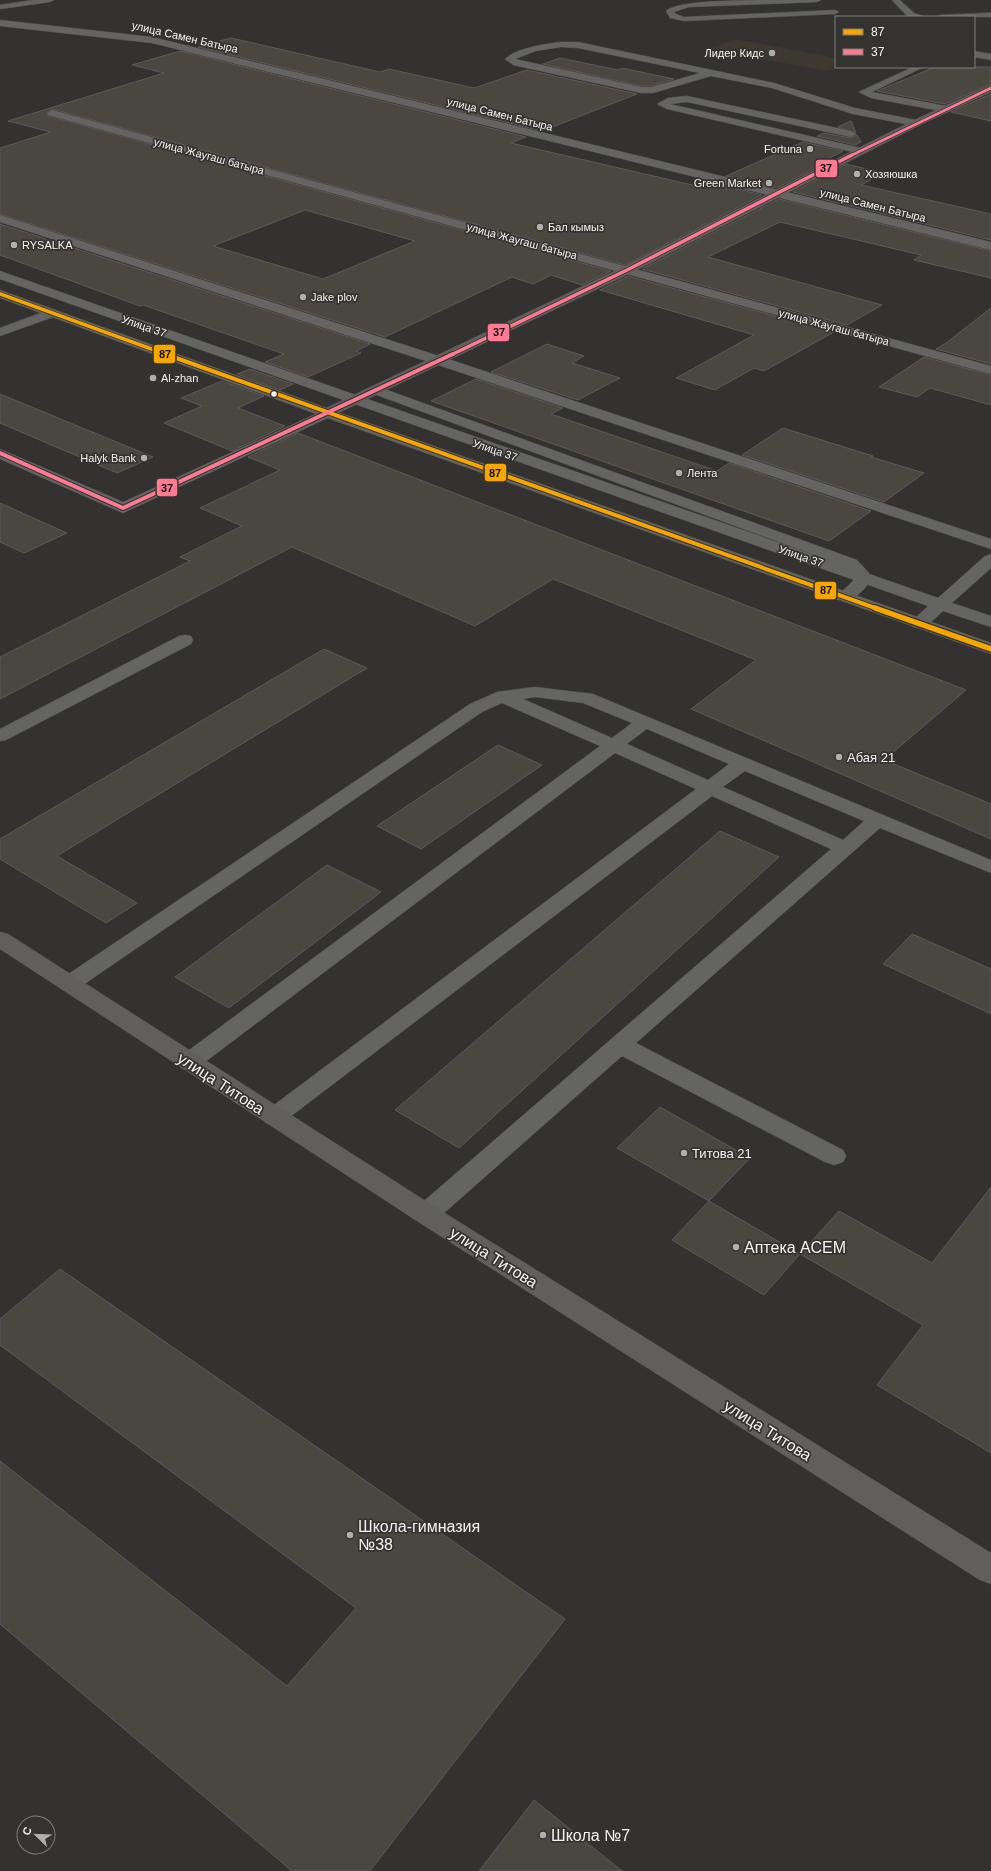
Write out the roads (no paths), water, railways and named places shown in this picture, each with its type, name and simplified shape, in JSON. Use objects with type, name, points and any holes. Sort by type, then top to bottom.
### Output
[{"type":"main road","points":[[0,294],[327,413],[919,622],[991,649]]},
{"type":"street","name":"улица Самен Батыра","points":[[0,23],[152,40],[991,246]]},
{"type":"street","points":[[0,453],[123,508],[376,390],[627,270],[916,123],[991,88]]},
{"type":"street","name":"улица Жаугаш батыра","points":[[52,113],[991,370]]},
{"type":"street","points":[[0,218],[437,360],[991,544]]},
{"type":"street","name":"Улица 37","points":[[0,275],[991,622]]},
{"type":"street","points":[[919,622],[991,559]]},
{"type":"street","name":"улица Титова","points":[[0,939],[188,1062],[426,1214],[991,1570]]},
{"type":"lane","points":[[0,8],[50,0]]},
{"type":"lane","points":[[835,12],[684,19],[673,16],[670,11],[680,6],[690,5],[817,0],[842,16]]},
{"type":"lane","points":[[896,0],[911,15],[916,16]]},
{"type":"lane","points":[[966,16],[991,15]]},
{"type":"lane","points":[[710,73],[652,90],[641,90],[513,62],[509,59],[526,52],[556,44],[566,44],[710,73],[774,86],[853,111],[916,123]]},
{"type":"lane","points":[[975,49],[991,52]]},
{"type":"lane","points":[[975,54],[991,57]]},
{"type":"lane","points":[[918,68],[865,90],[864,92],[871,95],[946,109]]},
{"type":"lane","points":[[851,134],[687,99],[676,99],[662,104],[861,151]]},
{"type":"lane","points":[[0,332],[52,313]]},
{"type":"lane","points":[[376,390],[851,563],[859,569],[863,576],[862,581],[857,588],[844,596]]},
{"type":"lane","points":[[0,736],[184,640]]},
{"type":"lane","points":[[69,984],[476,708],[503,696],[535,692],[587,698],[991,867]]},
{"type":"lane","points":[[503,696],[845,848]]},
{"type":"lane","points":[[188,1062],[645,722]]},
{"type":"lane","points":[[274,1117],[743,763]]},
{"type":"lane","points":[[426,1214],[878,819]]},
{"type":"lane","points":[[620,1045],[834,1156]]},
{"type":"place","name":"Лидер Кидс","points":[[772,53]]},
{"type":"place","name":"Fortuna","points":[[810,149]]},
{"type":"place","name":"Хозяюшка","points":[[857,174]]},
{"type":"place","name":"Green Market","points":[[769,183]]},
{"type":"place","name":"Бал кымыз","points":[[540,227]]},
{"type":"place","name":"RYSALKA","points":[[14,245]]},
{"type":"place","name":"Jake plov","points":[[303,297]]},
{"type":"place","name":"Al-zhan","points":[[153,378]]},
{"type":"place","name":"Halyk Bank","points":[[144,458]]},
{"type":"place","name":"Лента","points":[[679,473]]},
{"type":"place","name":"Абая 21","points":[[839,757]]},
{"type":"place","name":"Титова 21","points":[[684,1153]]},
{"type":"place","name":"Аптека АСЕМ","points":[[736,1247]]},
{"type":"place","name":"Школа-гимназия №38","points":[[350,1535]]},
{"type":"place","name":"Школа №7","points":[[543,1835]]}]
